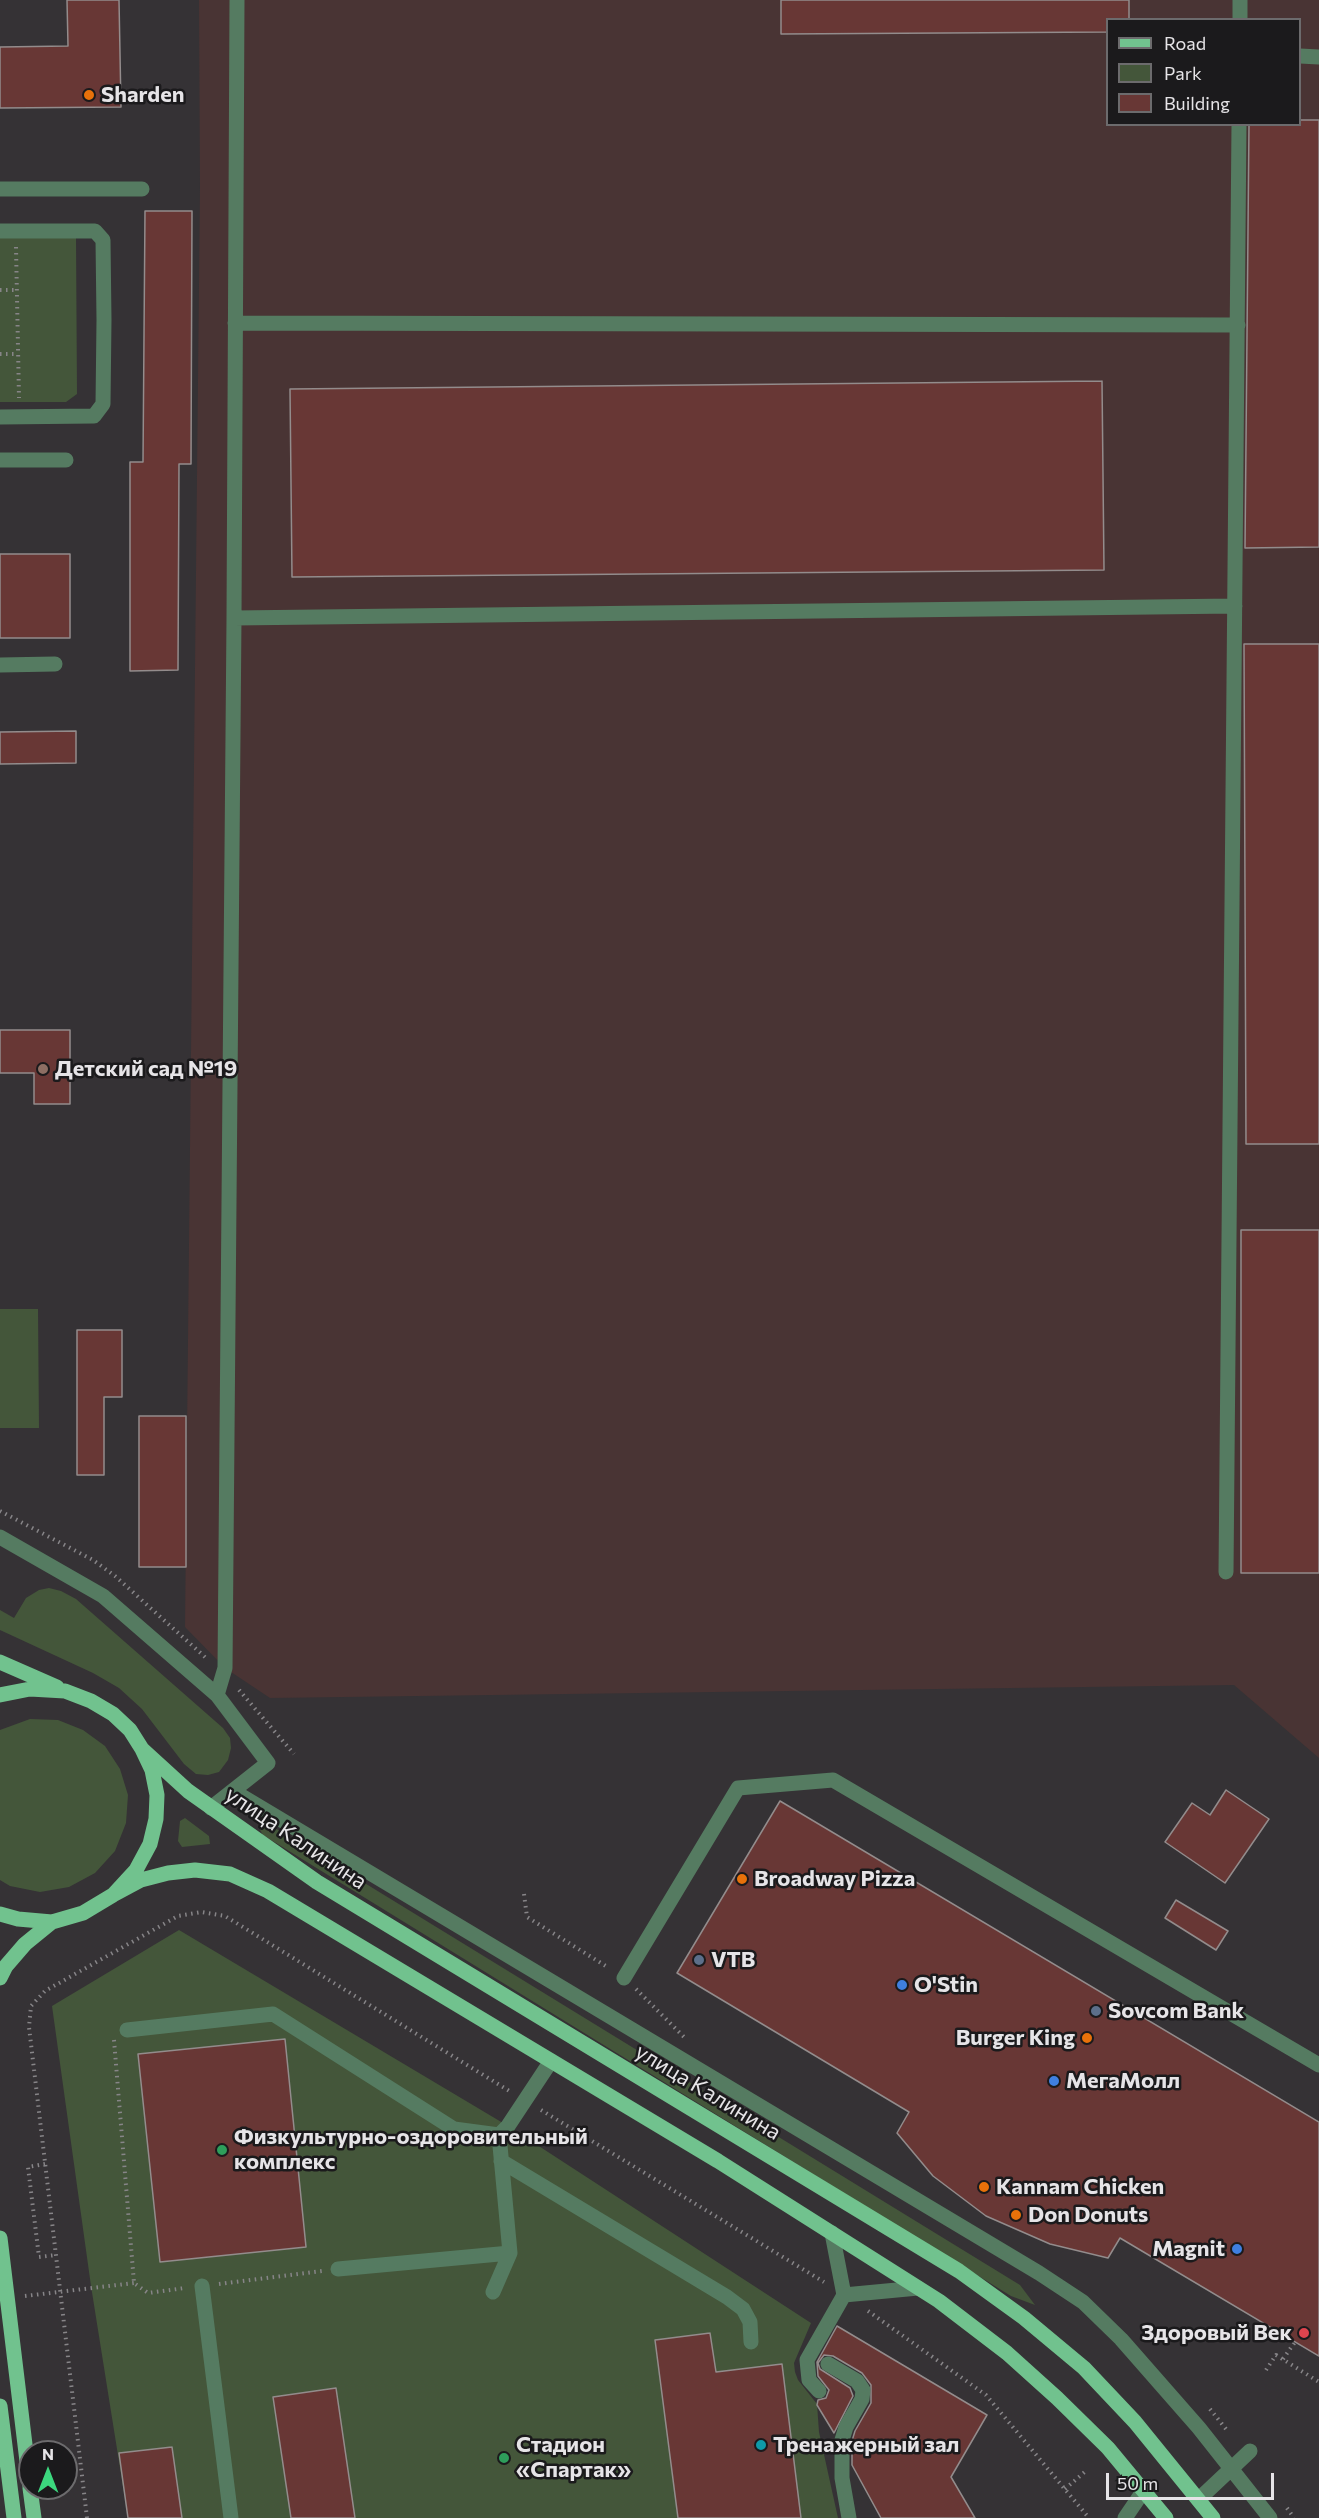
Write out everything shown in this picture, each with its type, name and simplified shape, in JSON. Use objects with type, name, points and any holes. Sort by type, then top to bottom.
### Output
[{"type":"main road","points":[[0,1662],[91,1701],[113,1714],[130,1730],[142,1749],[152,1770],[156,1819],[150,1844],[136,1870],[113,1895]]},
{"type":"main road","points":[[0,1695],[30,1689],[65,1690]]},
{"type":"main road","name":"улица Калинина","points":[[142,1749],[188,1791],[317,1882],[959,2271],[1024,2318],[1084,2368],[1135,2422],[1213,2518]]},
{"type":"main road","points":[[0,1914],[18,1919],[52,1922],[83,1913],[141,1880],[168,1873],[195,1870],[230,1874],[267,1891],[717,2161],[939,2301],[1007,2353],[1058,2398],[1108,2448],[1166,2518]]},
{"type":"main road","points":[[0,1978],[6,1966],[25,1944],[52,1922]]},
{"type":"main road","points":[[0,2238],[24,2440]]},
{"type":"main road","points":[[0,2406],[14,2518]]},
{"type":"main road","points":[[32,2500],[34,2518]]},
{"type":"street","points":[[217,1695],[224,1674],[237,0]]},
{"type":"street","points":[[1240,0],[1240,18]]},
{"type":"street","points":[[1301,56],[1319,57]]},
{"type":"street","points":[[1226,1572],[1239,126]]},
{"type":"street","points":[[0,189],[142,189]]},
{"type":"street","points":[[0,417],[94,416],[103,404],[103,240],[94,231],[8,231]]},
{"type":"street","points":[[235,323],[1238,325]]},
{"type":"street","points":[[0,460],[66,460]]},
{"type":"street","points":[[234,618],[1235,606]]},
{"type":"street","points":[[0,665],[55,664]]},
{"type":"street","points":[[0,1537],[103,1596],[217,1695],[268,1762],[211,1808]]},
{"type":"street","points":[[624,1978],[738,1788],[833,1780],[1319,2065]]},
{"type":"street","points":[[233,1791],[1019,2261],[1083,2302],[1122,2339],[1232,2468],[1270,2518]]},
{"type":"street","points":[[127,2030],[273,2014],[454,2129],[499,2135]]},
{"type":"street","points":[[493,2292],[510,2253],[499,2135],[508,2126],[551,2061]]},
{"type":"street","points":[[501,2161],[727,2297],[743,2309],[750,2322],[751,2342]]},
{"type":"street","points":[[819,2391],[809,2380],[807,2360],[838,2291],[831,2233]]},
{"type":"street","points":[[338,2269],[510,2253]]},
{"type":"street","points":[[202,2286],[231,2518]]},
{"type":"street","points":[[838,2291],[918,2288]]},
{"type":"street","points":[[828,2364],[857,2381],[863,2391],[862,2399],[846,2427],[842,2440],[842,2478],[849,2518]]},
{"type":"street","points":[[1199,2499],[1250,2451]]},
{"type":"street","points":[[1125,2518],[1144,2490]]},
{"type":"path","points":[[8,231],[17,290],[19,417]]},
{"type":"path","points":[[0,290],[17,290]]},
{"type":"path","points":[[0,354],[18,354]]},
{"type":"path","points":[[0,1511],[12,1517]]},
{"type":"path","points":[[224,1674],[294,1754]]},
{"type":"path","points":[[524,1894],[527,1917],[583,1952]]},
{"type":"path","points":[[127,2030],[115,2035],[112,2045],[134,2283]]},
{"type":"path","points":[[535,2107],[838,2291]]},
{"type":"path","points":[[45,2164],[28,2167],[39,2257],[56,2255]]},
{"type":"path","points":[[18,2296],[134,2283],[148,2293],[338,2269]]},
{"type":"path","points":[[60,2291],[87,2518]]},
{"type":"path","points":[[865,2309],[986,2395],[1089,2518]]},
{"type":"path","points":[[1283,2359],[1295,2342]]},
{"type":"path","points":[[1266,2370],[1276,2355],[1319,2382]]},
{"type":"path","points":[[1065,2489],[1087,2470]]},
{"type":"shaded area","points":[[199,0],[1319,0],[1319,1758],[1234,1685],[270,1698],[225,1668],[185,1627],[200,188]]},
{"type":"green space","points":[[0,237],[76,237],[77,394],[66,402],[0,402]]},
{"type":"green space","points":[[0,1309],[38,1309],[39,1428],[0,1428]]},
{"type":"green space","points":[[49,1588],[76,1599],[223,1728],[230,1738],[231,1748],[228,1760],[219,1772],[208,1775],[196,1774],[184,1764],[142,1709],[119,1688],[93,1673],[0,1630],[0,1610],[14,1618],[26,1598],[39,1590]]},
{"type":"green space","points":[[30,1719],[58,1720],[83,1730],[105,1746],[120,1769],[128,1795],[126,1823],[115,1851],[95,1873],[69,1887],[40,1892],[10,1886],[0,1880],[0,1730]]},
{"type":"green space","points":[[185,1818],[209,1836],[210,1844],[182,1847],[178,1841],[180,1821]]},
{"type":"green space","points":[[262,1825],[270,1825],[1020,2285],[1035,2305],[1011,2296],[263,1835],[260,1830]]},
{"type":"green space","points":[[179,1930],[508,2126],[811,2323],[794,2363],[795,2372],[798,2380],[817,2404],[819,2432],[838,2518],[128,2518],[91,2286],[52,2006]]},
{"type":"building","points":[[67,0],[119,0],[121,107],[0,108],[0,47],[68,46]]},
{"type":"building","points":[[781,0],[1129,0],[1129,18],[1106,18],[1106,32],[781,34]]},
{"type":"building","points":[[1301,120],[1319,120],[1319,547],[1245,548],[1249,126],[1301,126]]},
{"type":"building","points":[[145,211],[192,211],[191,464],[179,464],[178,670],[130,671],[130,462],[143,462]]},
{"type":"building","points":[[1102,381],[1104,570],[292,577],[290,389]]},
{"type":"building","points":[[0,554],[70,554],[70,638],[0,638]]},
{"type":"building","points":[[1244,644],[1319,644],[1319,1144],[1246,1144]]},
{"type":"building","points":[[76,731],[76,763],[0,764],[0,732]]},
{"type":"building","points":[[0,1030],[70,1030],[70,1104],[34,1104],[34,1073],[0,1073]]},
{"type":"building","points":[[1241,1230],[1319,1230],[1319,1573],[1241,1573]]},
{"type":"building","points":[[77,1330],[122,1330],[122,1397],[104,1397],[104,1475],[77,1475]]},
{"type":"building","points":[[139,1416],[186,1416],[186,1567],[139,1567]]},
{"type":"building","points":[[1226,1790],[1269,1819],[1225,1883],[1165,1842],[1192,1803],[1210,1815]]},
{"type":"building","name":"МегаМолл","points":[[780,1801],[1319,2122],[1319,2356],[1120,2238],[1108,2258],[1050,2244],[986,2216],[933,2176],[897,2133],[909,2112],[677,1973]]},
{"type":"building","points":[[1176,1900],[1228,1931],[1216,1950],[1165,1918]]},
{"type":"building","name":"Физкультурно-оздоровительный комплекс","points":[[285,2039],[306,2247],[160,2262],[138,2054]]},
{"type":"building","points":[[837,2326],[987,2415],[951,2477],[975,2518],[881,2518],[852,2465],[852,2441],[871,2403],[871,2385],[862,2373],[833,2356],[824,2355],[818,2363],[820,2369],[850,2388],[853,2396],[834,2433],[817,2405],[818,2400],[826,2398],[829,2390],[818,2376],[817,2362]]},
{"type":"building","points":[[710,2333],[716,2372],[782,2364],[801,2518],[678,2518],[655,2340]]},
{"type":"building","points":[[336,2388],[355,2518],[291,2518],[273,2397]]},
{"type":"building","points":[[172,2447],[182,2518],[128,2518],[119,2453]]},
{"type":"place","name":"Sharden","points":[[89,95]]},
{"type":"place","name":"Детский сад №19","points":[[43,1069]]},
{"type":"place","name":"Broadway Pizza","points":[[742,1879]]},
{"type":"place","name":"VTB","points":[[699,1960]]},
{"type":"place","name":"O'Stin","points":[[902,1985]]},
{"type":"place","name":"Sovcom Bank","points":[[1096,2011]]},
{"type":"place","name":"Burger King","points":[[1087,2038]]},
{"type":"place","name":"МегаМолл","points":[[1054,2081]]},
{"type":"place","name":"Физкультурно-оздоровительный комплекс","points":[[222,2150]]},
{"type":"place","name":"Kannam Chicken","points":[[984,2187]]},
{"type":"place","name":"Don Donuts","points":[[1016,2215]]},
{"type":"place","name":"Magnit","points":[[1237,2249]]},
{"type":"place","name":"Здоровый Век","points":[[1304,2333]]},
{"type":"place","name":"Тренажерный зал","points":[[761,2445]]},
{"type":"place","name":"Стадион «Спартак»","points":[[504,2458]]}]
